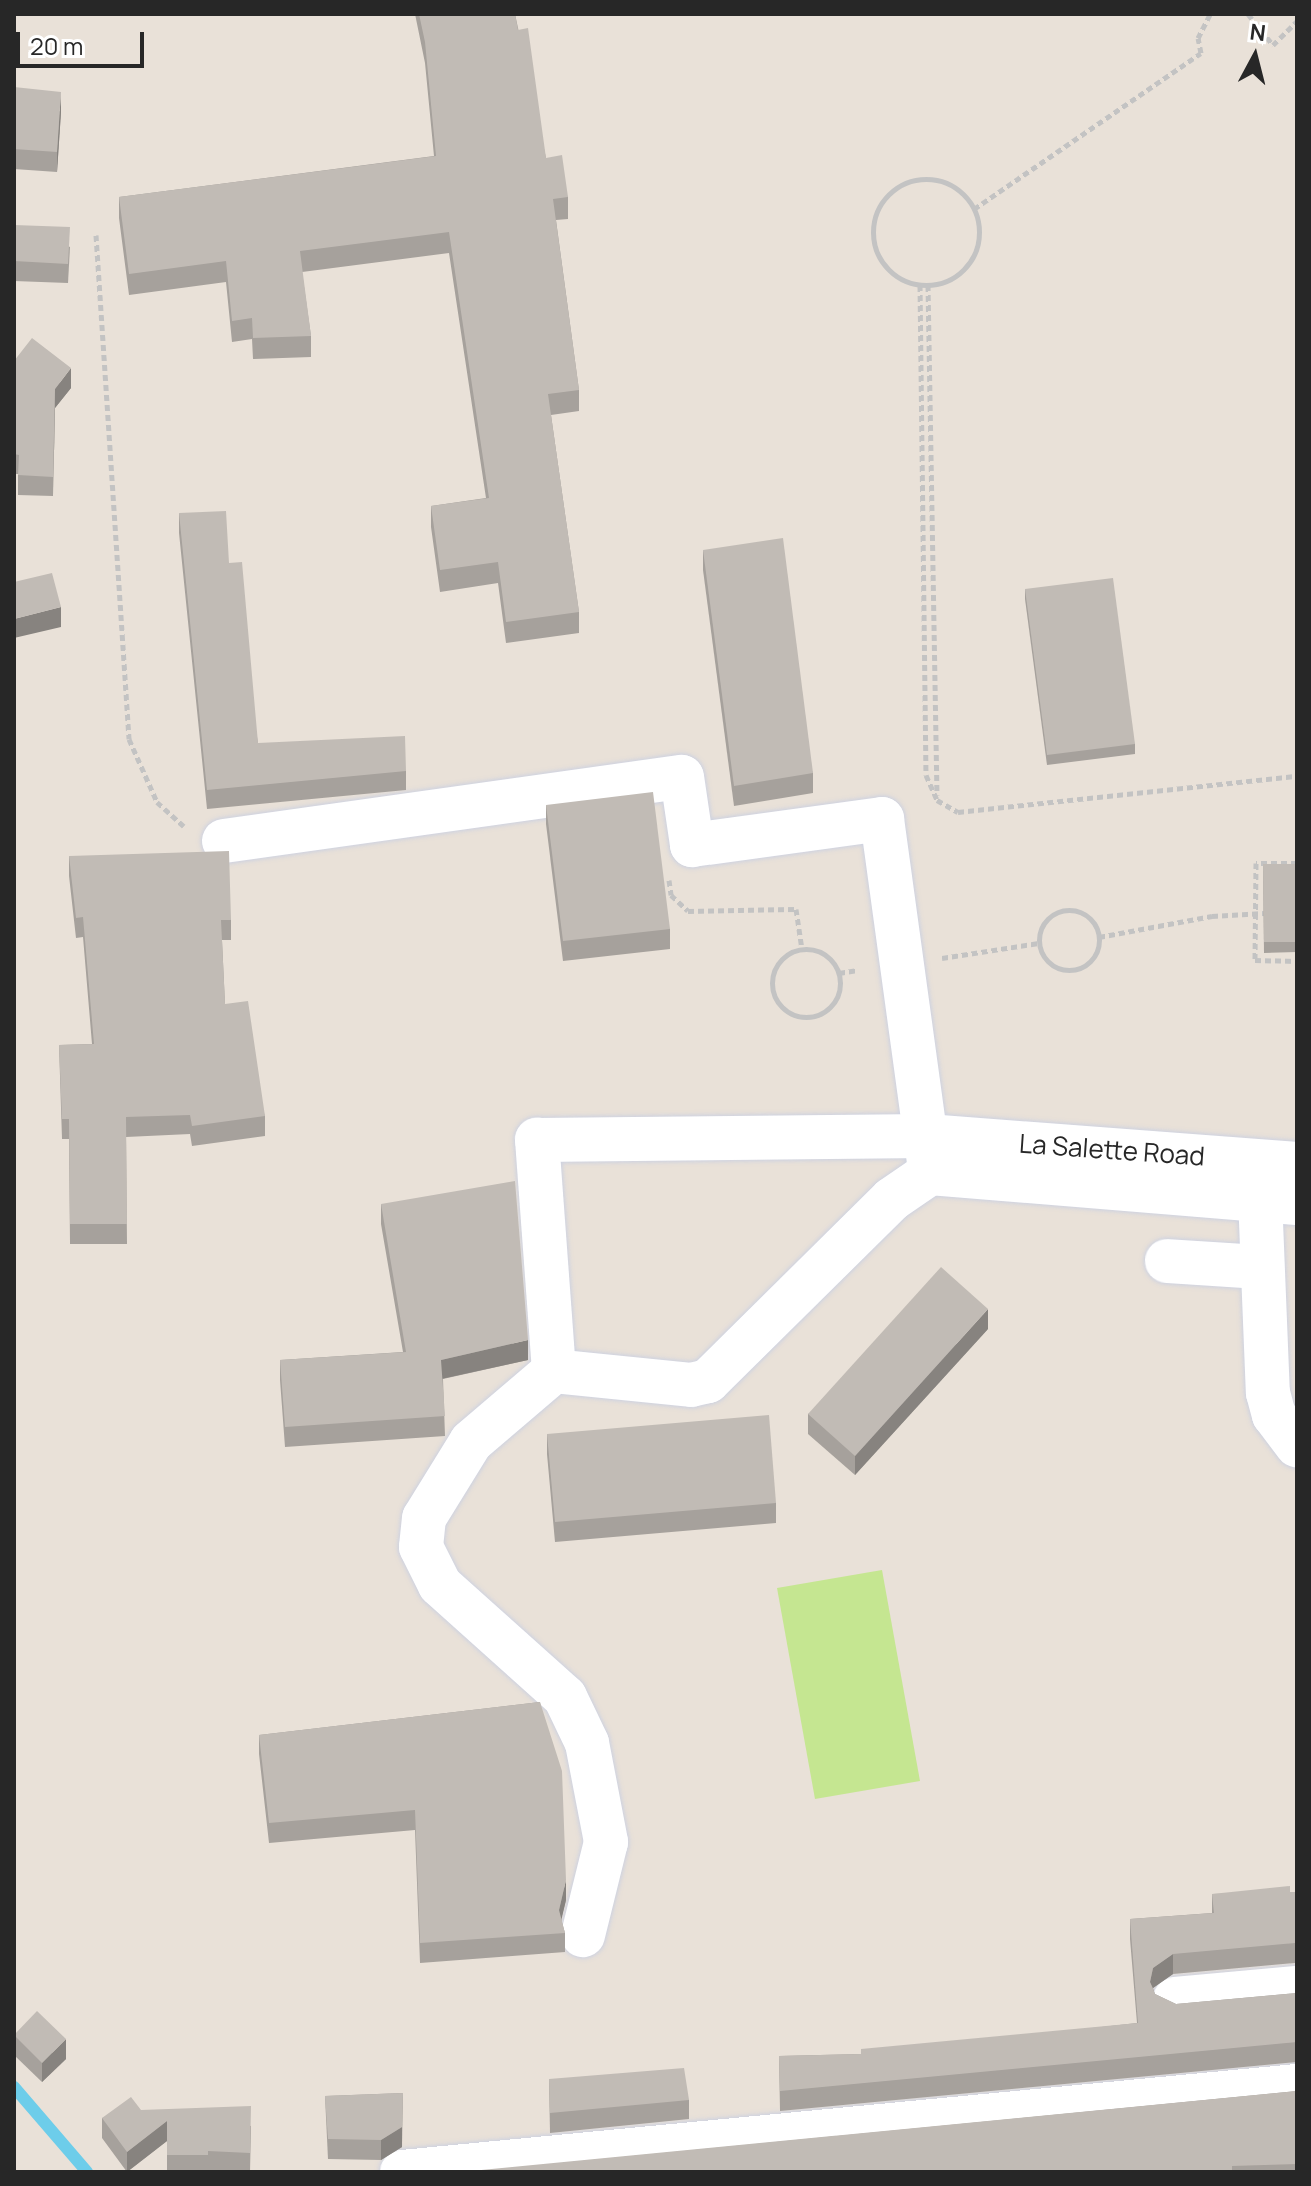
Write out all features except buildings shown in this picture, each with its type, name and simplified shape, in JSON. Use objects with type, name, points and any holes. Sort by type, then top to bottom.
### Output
[{"type":"street","points":[[224,841],[682,777],[692,845],[882,819],[929,1155],[892,1199],[708,1381],[691,1385],[554,1371],[471,1442],[424,1518],[421,1547],[440,1585],[565,1697],[587,1743],[606,1842],[583,1935]]},
{"type":"street","name":"La Salette Road","points":[[554,1371],[537,1140],[929,1155],[1278,1182]]},
{"type":"street","points":[[1278,1182],[1261,1267],[1268,1393],[1274,1415],[1297,1445]]},
{"type":"street","points":[[1167,1261],[1261,1267]]},
{"type":"street","points":[[1175,1999],[1297,1988]]},
{"type":"street","points":[[402,2172],[1297,2086]]},
{"type":"path","points":[[974,209],[1201,53],[1200,26],[1210,14]]},
{"type":"path","points":[[1248,14],[1273,45],[1297,21]]},
{"type":"path","points":[[917,180],[934,180],[950,185],[974,209],[976,252],[957,276],[920,285],[904,281],[879,258],[873,226],[887,195],[917,180]]},
{"type":"path","points":[[96,235],[129,739],[157,802],[179,824],[224,841]]},
{"type":"path","points":[[920,285],[926,775],[937,800],[958,812],[1297,776]]},
{"type":"path","points":[[928,285],[937,800]]},
{"type":"path","points":[[692,845],[666,861],[671,895],[688,911],[796,909],[802,949]]},
{"type":"path","points":[[1297,863],[1256,863],[1255,914],[1255,960],[1297,961]]},
{"type":"path","points":[[1066,910],[1084,914],[1099,937],[1090,962],[1073,970],[1047,961],[1039,943],[1043,925],[1066,910]]},
{"type":"path","points":[[1099,937],[1264,913]]},
{"type":"path","points":[[933,959],[1039,943]]},
{"type":"path","points":[[802,949],[831,959],[839,973],[836,1000],[814,1017],[784,1010],[771,981],[776,966],[802,949]]},
{"type":"green space","points":[[882,1570],[920,1781],[815,1799],[777,1588]]},
{"type":"waterway","points":[[14,2087],[87,2172]]}]
